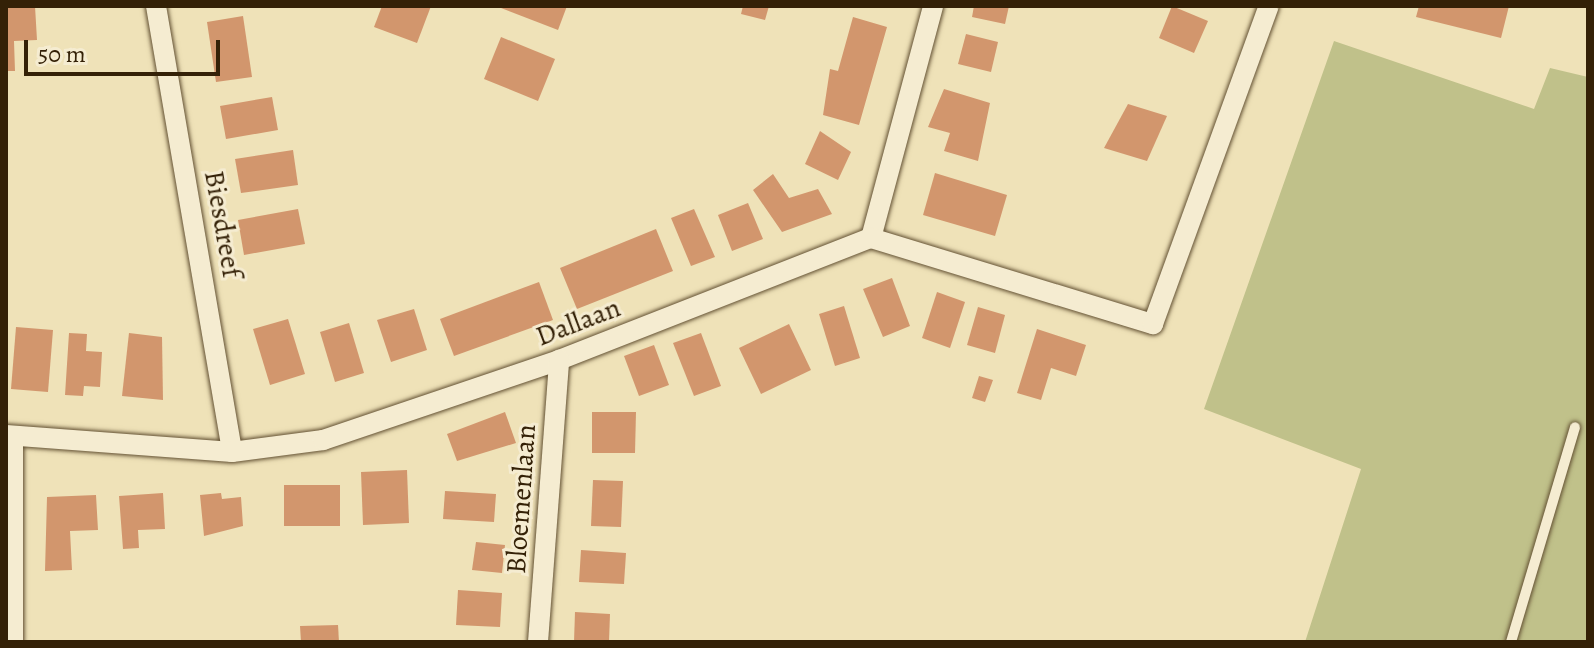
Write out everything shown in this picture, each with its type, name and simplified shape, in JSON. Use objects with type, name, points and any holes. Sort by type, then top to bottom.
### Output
[{"type":"street","name":"Biesdreef","points":[[156,6],[232,452]]},
{"type":"street","points":[[933,6],[871,238],[1153,324],[1269,6]]},
{"type":"street","name":"Dallaan","points":[[9,435],[232,452],[323,440],[559,360],[871,238]]},
{"type":"street","name":"Bloemenlaan","points":[[538,642],[559,360]]},
{"type":"street","points":[[9,435],[13,642]]},
{"type":"lane","points":[[1511,642],[1575,427]]},
{"type":"green space","points":[[1334,41],[1534,109],[1550,68],[1588,77],[1588,642],[1305,642],[1361,469],[1204,409]]},
{"type":"building","points":[[35,6],[37,40],[14,41],[15,71],[6,71],[6,7]]},
{"type":"building","points":[[382,6],[431,6],[417,43],[374,27]]},
{"type":"building","points":[[496,6],[567,6],[558,30]]},
{"type":"building","points":[[743,6],[769,6],[765,20],[741,14]]},
{"type":"building","points":[[974,6],[1009,6],[1005,24],[972,17]]},
{"type":"building","points":[[1172,6],[1208,21],[1194,53],[1159,38]]},
{"type":"building","points":[[1419,6],[1509,6],[1501,38],[1416,17]]},
{"type":"building","points":[[243,16],[252,77],[216,82],[207,22]]},
{"type":"building","points":[[853,17],[887,27],[859,125],[823,115],[830,69],[838,71]]},
{"type":"building","points":[[966,34],[998,42],[991,72],[958,64]]},
{"type":"building","points":[[501,37],[555,59],[538,101],[484,79]]},
{"type":"building","points":[[944,89],[990,103],[978,161],[944,151],[950,133],[928,127]]},
{"type":"building","points":[[272,97],[278,130],[226,139],[220,106]]},
{"type":"building","points":[[1128,104],[1167,116],[1147,161],[1104,148]]},
{"type":"building","points":[[820,131],[851,152],[838,180],[805,164]]},
{"type":"building","points":[[293,150],[298,185],[241,193],[235,159]]},
{"type":"building","points":[[935,173],[1007,195],[995,236],[923,215]]},
{"type":"building","points":[[773,174],[789,198],[818,189],[832,214],[782,232],[753,190]]},
{"type":"building","points":[[748,203],[763,239],[732,251],[718,215]]},
{"type":"building","points":[[298,209],[305,244],[244,255],[238,220]]},
{"type":"building","points":[[694,209],[715,257],[691,266],[671,218]]},
{"type":"building","points":[[656,229],[673,271],[577,309],[560,268]]},
{"type":"building","points":[[892,278],[910,326],[883,337],[863,289]]},
{"type":"building","points":[[539,282],[553,320],[454,356],[440,319]]},
{"type":"building","points":[[937,292],[965,302],[950,348],[922,338]]},
{"type":"building","points":[[844,306],[860,358],[835,366],[819,314]]},
{"type":"building","points":[[978,307],[1005,315],[995,353],[967,345]]},
{"type":"building","points":[[414,309],[427,350],[391,362],[377,320]]},
{"type":"building","points":[[288,319],[305,374],[270,385],[253,329]]},
{"type":"building","points":[[349,323],[364,373],[335,382],[320,332]]},
{"type":"building","points":[[789,324],[811,370],[761,394],[739,348]]},
{"type":"building","points":[[16,327],[53,330],[48,392],[11,389]]},
{"type":"building","points":[[1037,329],[1086,345],[1076,376],[1051,368],[1041,400],[1017,393]]},
{"type":"building","points":[[69,333],[87,334],[86,351],[102,352],[100,387],[84,386],[83,396],[65,395]]},
{"type":"building","points":[[129,333],[162,337],[163,400],[122,396]]},
{"type":"building","points":[[701,333],[721,386],[694,396],[673,343]]},
{"type":"building","points":[[654,345],[669,385],[639,396],[624,356]]},
{"type":"building","points":[[979,376],[993,380],[985,402],[972,398]]},
{"type":"building","points":[[505,412],[516,443],[457,461],[447,434]]},
{"type":"building","points":[[592,412],[636,412],[635,453],[592,453]]},
{"type":"building","points":[[407,470],[409,523],[363,525],[361,472]]},
{"type":"building","points":[[593,480],[623,481],[621,527],[591,526]]},
{"type":"building","points":[[284,485],[340,485],[340,526],[284,526]]},
{"type":"building","points":[[445,491],[496,494],[494,522],[443,519]]},
{"type":"building","points":[[163,493],[165,529],[138,530],[139,548],[123,549],[119,496]]},
{"type":"building","points":[[221,493],[222,499],[241,497],[243,526],[204,536],[200,495]]},
{"type":"building","points":[[96,495],[98,530],[70,531],[72,570],[45,571],[47,497]]},
{"type":"building","points":[[476,542],[505,545],[502,573],[472,570]]},
{"type":"building","points":[[581,550],[626,553],[624,584],[579,582]]},
{"type":"building","points":[[458,590],[502,593],[500,627],[456,625]]},
{"type":"building","points":[[575,612],[610,614],[609,642],[574,642]]},
{"type":"building","points":[[338,625],[339,642],[301,642],[300,626]]}]
